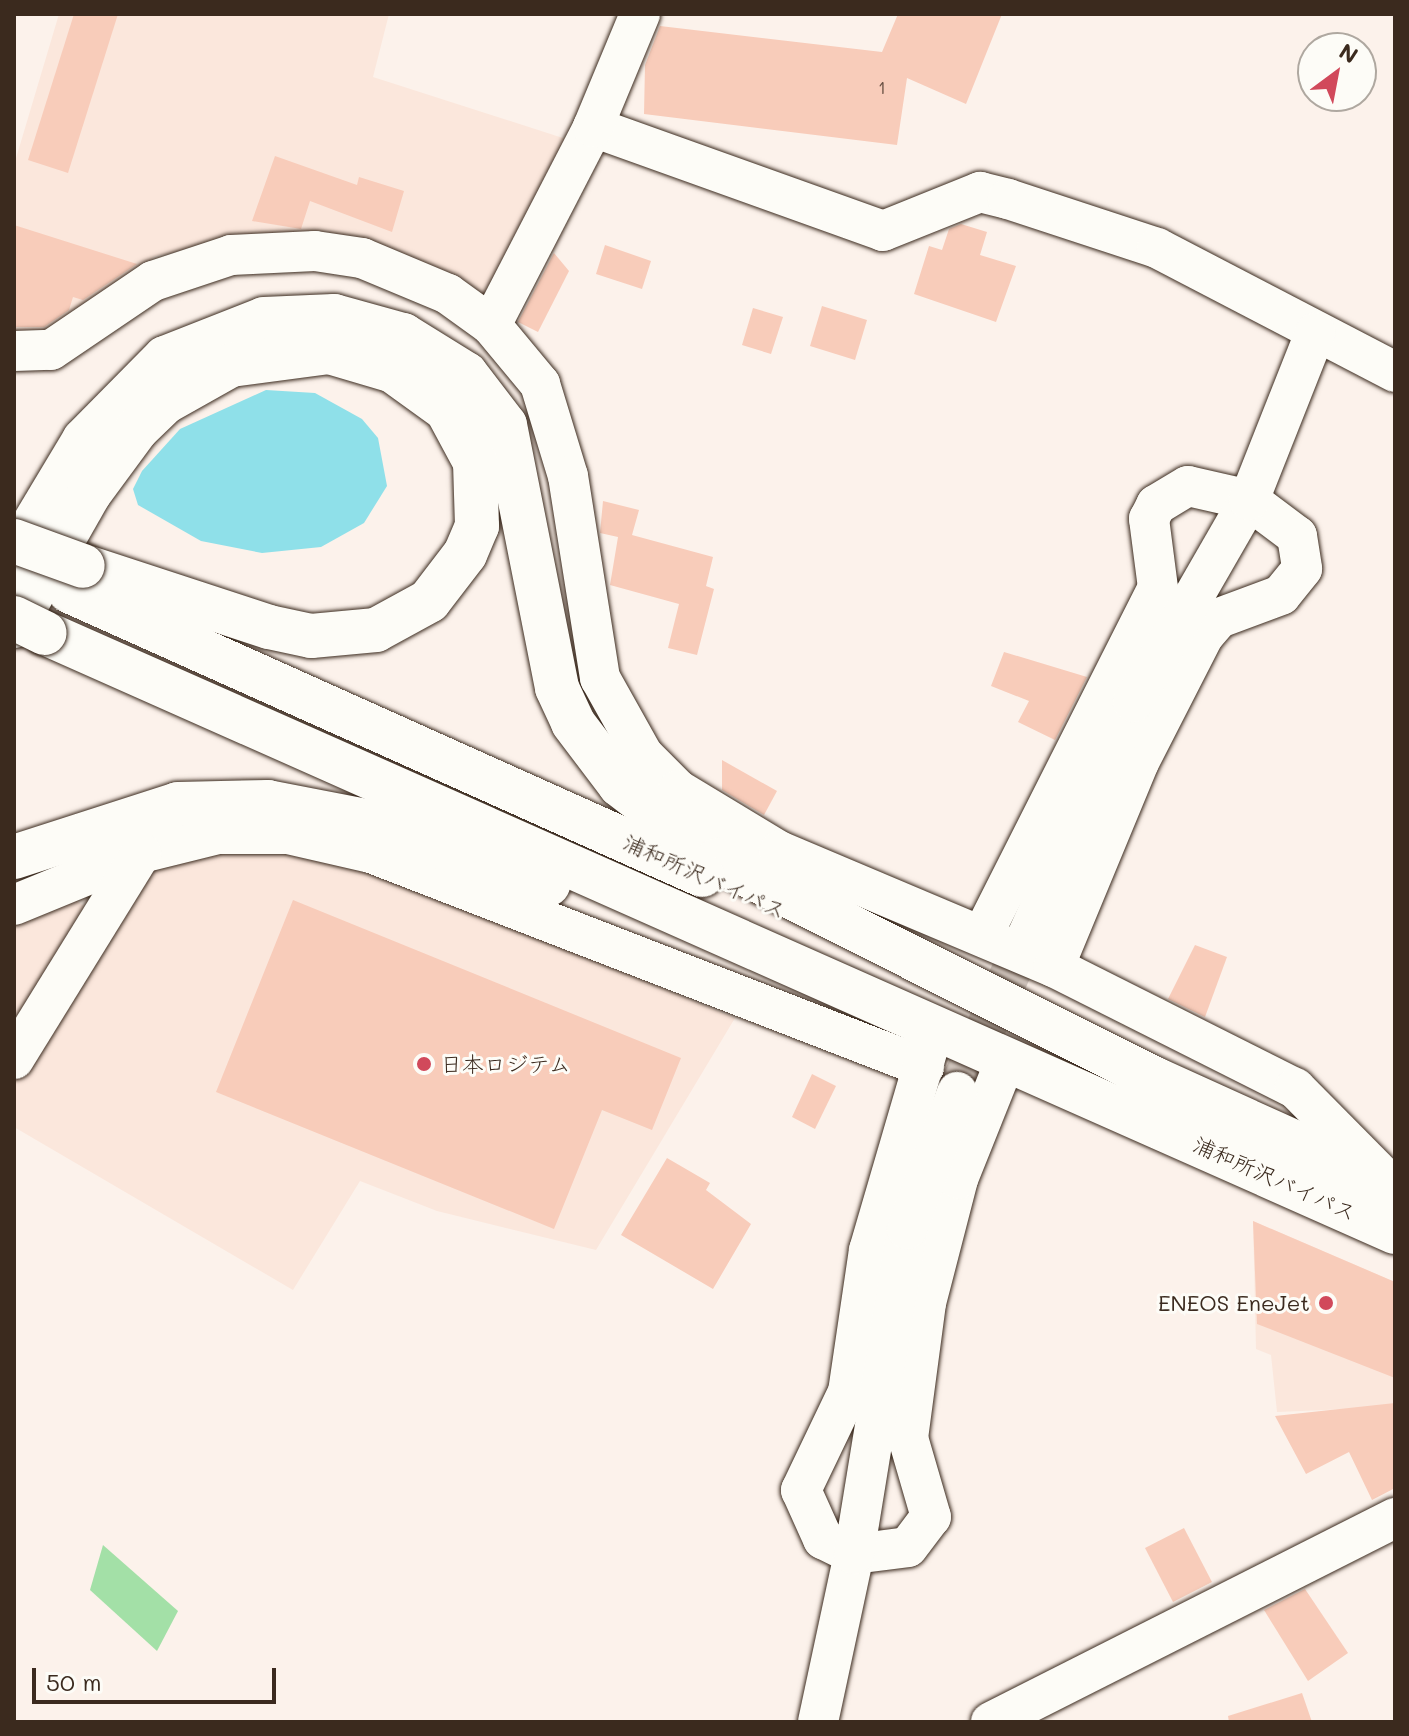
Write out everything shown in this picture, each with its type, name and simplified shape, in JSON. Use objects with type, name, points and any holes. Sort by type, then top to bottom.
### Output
[{"type":"highway","points":[[14,557],[84,440],[165,358],[228,328],[275,317],[334,316],[403,335],[466,374],[505,425],[557,688],[573,723],[620,785],[717,860],[1159,1081]]},
{"type":"highway","points":[[14,541],[76,579],[269,627],[311,636],[376,630],[429,601],[465,554],[477,526],[475,462],[447,410],[393,371],[329,352],[231,365],[165,402],[137,429],[89,494],[24,626]]},
{"type":"highway","name":"浦和所沢バイパス","points":[[14,567],[76,579],[1394,1187]]},
{"type":"highway","name":"浦和所沢バイパス","points":[[24,626],[922,1037],[1006,1059],[1395,1232]]},
{"type":"highway","points":[[14,857],[178,804],[317,808],[922,1037]]},
{"type":"street","points":[[491,325],[593,127],[640,14]]},
{"type":"street","points":[[593,127],[883,231],[980,192],[1008,199],[1157,248],[1395,372]]},
{"type":"street","points":[[14,351],[51,350],[118,302],[188,266],[271,251],[315,251],[405,272],[491,325],[540,384],[568,476],[600,678],[643,755],[722,822],[982,936],[1040,954],[1295,1088],[1394,1187]]},
{"type":"street","points":[[1040,954],[1133,702],[1249,500],[1315,333]]},
{"type":"street","points":[[982,936],[1158,588],[1149,519],[1156,505],[1188,486],[1249,500],[1297,536],[1302,569],[1281,595],[1219,618],[1204,635],[1040,954]]},
{"type":"street","points":[[14,905],[141,853],[218,834],[288,834],[371,853],[922,1037],[872,1237],[848,1392],[801,1490],[823,1539],[854,1554],[908,1547],[931,1517],[908,1438],[921,1332],[958,1179],[1006,1059]]},
{"type":"street","points":[[14,1059],[141,853]]},
{"type":"street","points":[[818,1722],[854,1554],[904,1244],[957,1092]]},
{"type":"street","points":[[991,1722],[1395,1518]]},
{"type":"shaded area","points":[[59,14],[389,14],[373,77],[566,139],[487,305],[240,240],[155,256],[68,328],[14,340],[14,165]]},
{"type":"shaded area","points":[[287,851],[393,877],[735,1018],[596,1250],[437,1211],[360,1181],[293,1290],[14,1127],[14,1072],[141,869],[187,855]]},
{"type":"shaded area","points":[[68,895],[91,911],[14,1038],[14,920]]},
{"type":"shaded area","name":"ENEOS EneJet","points":[[1253,1221],[1395,1282],[1395,1407],[1277,1412],[1271,1355],[1256,1349]]},
{"type":"green space","points":[[103,1545],[178,1611],[157,1651],[90,1590]]},
{"type":"water","points":[[266,390],[315,393],[362,419],[378,438],[387,486],[364,523],[321,547],[262,553],[201,541],[138,505],[133,489],[142,471],[180,429]]},
{"type":"building","points":[[74,14],[118,14],[68,173],[28,160]]},
{"type":"building","points":[[898,14],[1002,14],[966,104],[907,78],[897,145],[644,114],[645,65],[660,26],[882,52]]},
{"type":"building","points":[[275,156],[357,185],[359,177],[404,191],[392,232],[310,201],[301,229],[252,221]]},
{"type":"building","points":[[961,224],[987,232],[980,255],[1016,266],[996,322],[914,294],[929,246],[942,250],[949,229]]},
{"type":"building","points":[[14,225],[137,264],[83,300],[73,297],[69,310],[44,327],[14,327]]},
{"type":"building","points":[[605,245],[651,261],[642,289],[596,274]]},
{"type":"building","points":[[554,253],[569,271],[538,332],[518,322]]},
{"type":"building","points":[[822,306],[867,320],[855,360],[810,346]]},
{"type":"building","points":[[753,308],[783,317],[771,354],[742,345]]},
{"type":"building","points":[[603,501],[639,510],[632,535],[713,557],[706,586],[714,589],[697,655],[668,648],[679,604],[610,585],[618,537],[600,533]]},
{"type":"building","points":[[1004,652],[1087,677],[1055,740],[1018,722],[1029,701],[991,686]]},
{"type":"building","points":[[722,760],[777,791],[764,815],[722,790]]},
{"type":"building","name":"日本ロジテム","points":[[293,900],[681,1058],[652,1130],[602,1110],[554,1229],[216,1092]]},
{"type":"building","points":[[1195,945],[1227,957],[1205,1017],[1168,999]]},
{"type":"building","points":[[812,1074],[836,1086],[815,1129],[792,1117]]},
{"type":"building","points":[[667,1158],[710,1183],[706,1190],[751,1224],[713,1289],[621,1235]]},
{"type":"building","name":"ENEOS EneJet","points":[[1253,1221],[1395,1282],[1395,1378],[1257,1324]]},
{"type":"building","points":[[1395,1403],[1395,1488],[1372,1500],[1349,1452],[1306,1474],[1275,1416]]},
{"type":"building","points":[[1184,1528],[1212,1582],[1173,1602],[1145,1548]]},
{"type":"building","points":[[1305,1589],[1348,1653],[1308,1681],[1264,1610]]},
{"type":"building","points":[[1302,1693],[1312,1722],[1229,1722],[1228,1716]]},
{"type":"tunnel","points":[[957,1092],[1025,941]]},
{"type":"place","name":"日本ロジテム","points":[[424,1064]]},
{"type":"place","name":"ENEOS EneJet","points":[[1326,1303]]}]
